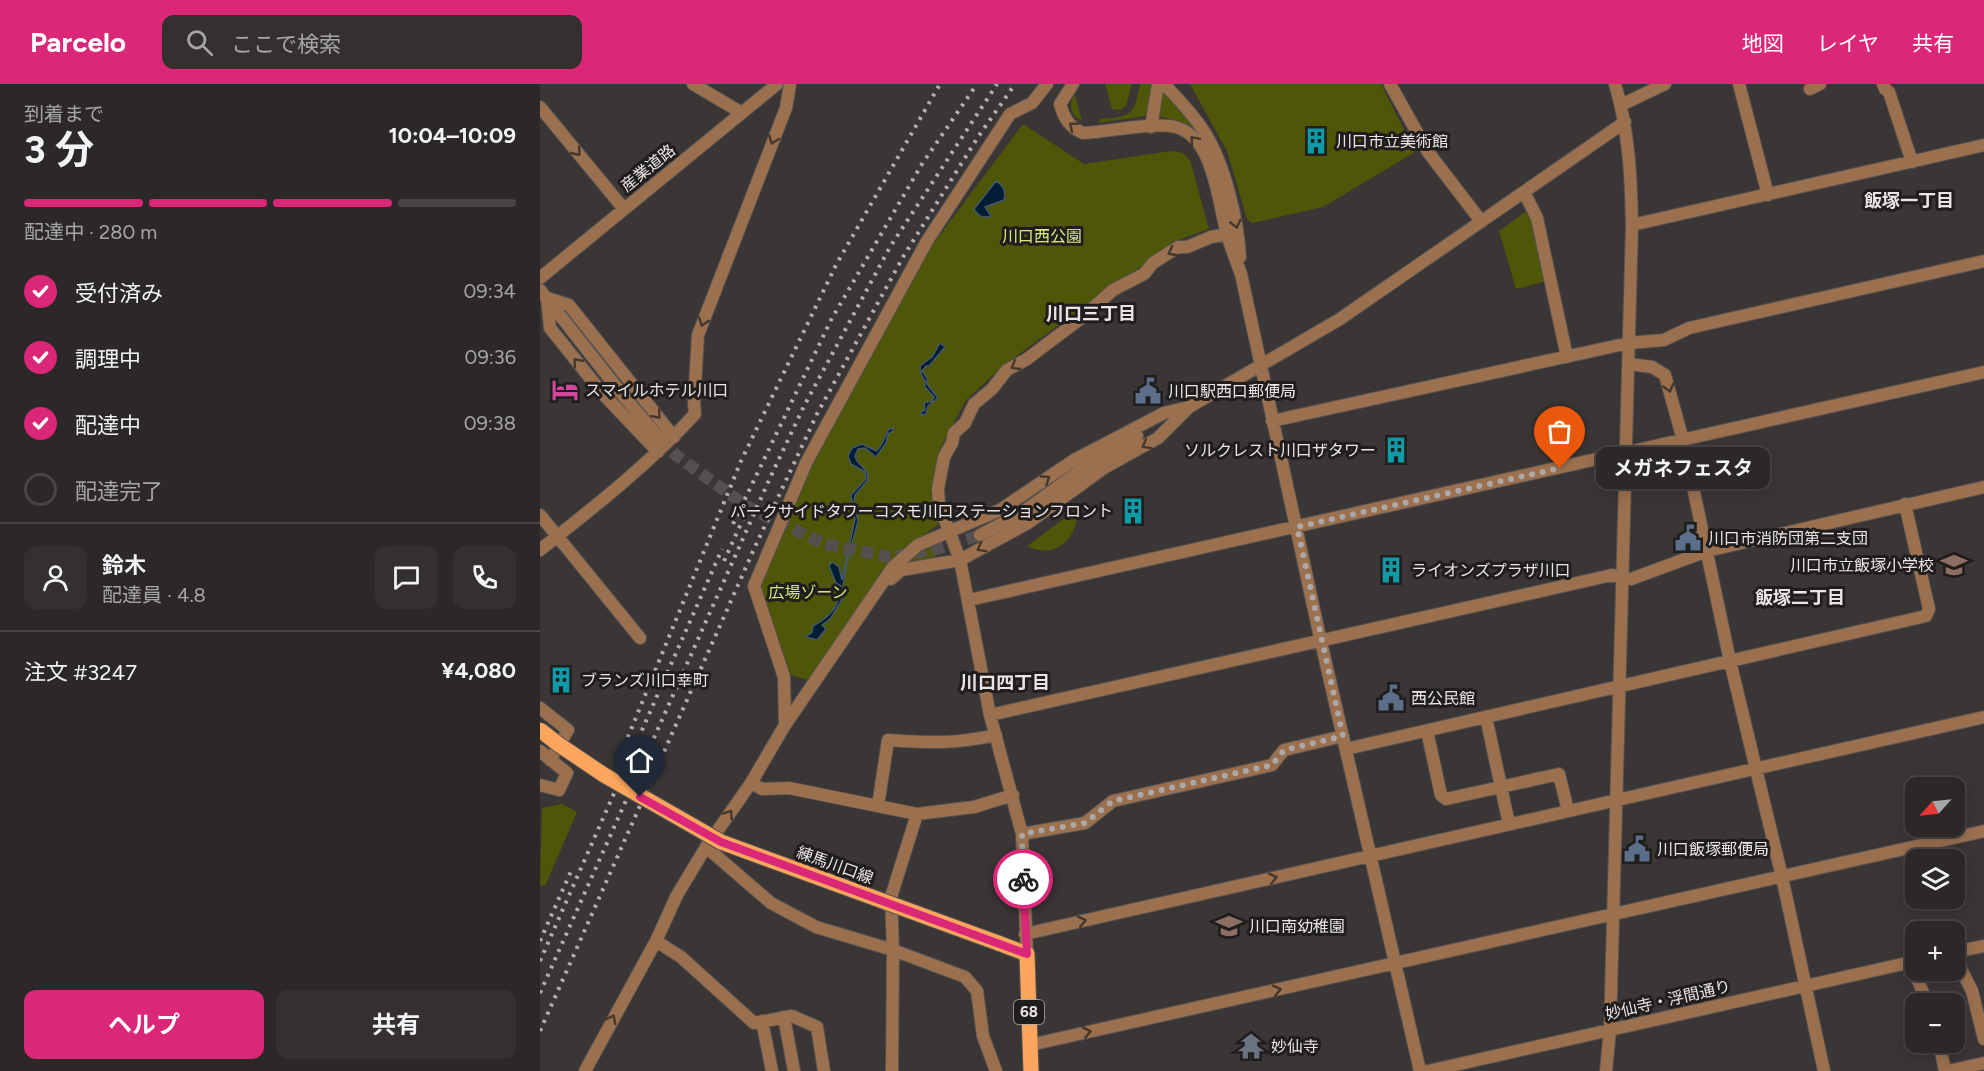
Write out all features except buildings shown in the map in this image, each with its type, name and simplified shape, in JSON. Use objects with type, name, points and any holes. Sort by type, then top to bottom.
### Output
[{"type":"main road","name":"練馬川口線","points":[[540,730],[604,776],[721,842],[1027,954]]},
{"type":"main road","name":"68","points":[[1027,954],[1031,1071]]},
{"type":"street","points":[[693,84],[742,113]]},
{"type":"street","name":"産業道路","points":[[540,278],[777,84]]},
{"type":"street","points":[[540,550],[607,498],[674,437],[695,414],[698,335],[786,108],[790,84]]},
{"type":"street","points":[[785,725],[784,676],[754,586],[804,466],[927,241],[1010,114],[1032,103],[1047,84]]},
{"type":"street","points":[[1073,84],[1060,104],[1067,122],[1074,129],[1083,133],[1175,127],[1184,130],[1199,144],[1212,172],[1227,234],[1241,274],[1321,642],[1420,1071]]},
{"type":"street","points":[[1151,127],[1158,84]]},
{"type":"street","points":[[1164,84],[1193,116],[1216,155],[1238,231],[1241,274]]},
{"type":"street","points":[[1606,1071],[1610,1030],[1614,915],[1632,225],[1631,171],[1621,105],[1615,84]]},
{"type":"street","points":[[1621,105],[1665,84]]},
{"type":"street","points":[[1739,84],[1768,195]]},
{"type":"street","points":[[1883,84],[1889,92],[1912,162]]},
{"type":"street","points":[[1396,87],[1428,152],[1481,221]]},
{"type":"street","points":[[540,107],[624,209]]},
{"type":"street","points":[[980,535],[1020,514],[1096,459],[1340,319],[1624,122]]},
{"type":"street","points":[[1632,225],[1984,146]]},
{"type":"street","points":[[1524,192],[1537,218],[1567,357]]},
{"type":"street","points":[[1027,954],[1022,834],[990,715],[960,560],[939,504],[938,489],[944,457],[952,443],[954,433],[965,423],[974,404],[1007,370],[1028,359],[1084,316],[1113,290],[1144,274],[1153,263],[1178,247],[1187,247],[1211,237],[1227,234]]},
{"type":"street","points":[[1272,421],[1629,343],[1665,340],[1689,328],[1984,261]]},
{"type":"street","points":[[543,294],[569,305],[674,437]]},
{"type":"street","points":[[543,294],[624,398],[660,439]]},
{"type":"street","points":[[543,294],[550,328],[603,394],[658,452]]},
{"type":"street","points":[[1629,364],[1652,367],[1665,375],[1683,440],[1730,661],[1782,878],[1824,1071]]},
{"type":"street","points":[[969,600],[1984,372]]},
{"type":"street","points":[[589,1070],[656,941],[677,895],[706,847],[751,783],[785,725],[893,567],[918,545],[1000,510],[1074,460],[1164,413],[1189,407]]},
{"type":"street","points":[[879,590],[901,570],[960,560],[1028,523],[1104,468],[1158,438],[1189,407]]},
{"type":"street","points":[[990,715],[1612,575],[1631,579],[1707,551],[1984,487]]},
{"type":"street","points":[[1346,749],[1926,616],[1929,609],[1905,504]]},
{"type":"street","points":[[540,514],[640,638]]},
{"type":"street","points":[[540,708],[568,730],[550,760]]},
{"type":"street","points":[[1486,717],[1509,824]]},
{"type":"street","points":[[1025,934],[1984,717]]},
{"type":"street","points":[[1427,731],[1441,795],[1446,800],[1559,774],[1568,811]]},
{"type":"street","points":[[878,806],[888,740],[939,743],[968,741],[996,735]]},
{"type":"street","points":[[1022,834],[1085,823],[1113,801],[1272,765],[1284,750],[1343,736]]},
{"type":"street","points":[[540,751],[567,773],[559,790],[540,785]]},
{"type":"street","points":[[751,783],[762,789],[789,788],[917,814],[974,807],[1013,795]]},
{"type":"street","points":[[892,1071],[891,897],[917,814]]},
{"type":"street","points":[[1030,1045],[1984,831]]},
{"type":"street","points":[[706,847],[771,903],[816,927],[893,950],[966,977],[977,991],[983,1035],[996,1071]]},
{"type":"street","points":[[656,941],[681,957],[754,1023],[792,1016],[817,1027],[824,1071]]},
{"type":"street","points":[[1965,951],[1984,946]]},
{"type":"street","name":"妙仙寺・浮間通り","points":[[1428,1071],[1905,964]]},
{"type":"street","points":[[1965,977],[1972,991],[1984,1039]]},
{"type":"street","points":[[784,1017],[794,1071]]},
{"type":"street","points":[[762,1021],[772,1071]]},
{"type":"street","points":[[1942,1053],[1947,1071],[1984,1063]]},
{"type":"green space","points":[[1105,84],[1132,84],[1126,106],[1120,110],[1112,109]]},
{"type":"green space","points":[[1140,84],[1152,84],[1149,112],[1145,116],[1099,123],[1100,119],[1119,117],[1130,112],[1136,103]]},
{"type":"green space","points":[[1190,84],[1381,84],[1415,152],[1323,207],[1252,223],[1247,219],[1227,151]]},
{"type":"green space","points":[[1161,87],[1198,129],[1203,141],[1184,123],[1158,117]]},
{"type":"green space","points":[[1074,95],[1082,121],[1075,116],[1072,110],[1071,103]]},
{"type":"green space","name":"川口西公園","points":[[1023,124],[1084,164],[1171,151],[1183,153],[1190,160],[1209,229],[1181,239],[1096,298],[1004,365],[966,400],[939,451],[938,525],[899,552],[808,680],[791,675],[759,585],[806,470],[918,264]]},
{"type":"green space","points":[[1529,209],[1547,281],[1516,289],[1499,231]]},
{"type":"green space","points":[[1077,509],[1074,529],[1064,544],[1047,550],[1027,546]]},
{"type":"green space","points":[[932,544],[936,559],[905,564],[905,560]]},
{"type":"green space","points":[[562,804],[577,812],[545,886],[540,885],[542,808]]},
{"type":"water","points":[[996,181],[1004,189],[1004,200],[985,207],[991,216],[981,216],[974,209]]},
{"type":"water","points":[[940,343],[945,347],[922,371],[927,378],[927,384],[938,398],[928,406],[926,414],[921,415],[921,412],[925,410],[924,403],[932,401],[934,397],[925,387],[920,366],[932,357]]},
{"type":"water","points":[[893,428],[876,457],[865,448],[858,449],[855,456],[867,472],[868,480],[855,495],[858,521],[846,566],[841,601],[831,618],[822,625],[826,629],[817,640],[806,637],[812,632],[813,626],[833,610],[840,593],[841,586],[836,583],[829,566],[832,562],[839,567],[842,580],[855,519],[851,495],[866,479],[865,472],[851,464],[848,456],[852,448],[862,444],[876,451],[889,429]]},
{"type":"tunnel","points":[[660,439],[677,456],[749,508],[824,544],[890,557],[937,549],[980,535]]},
{"type":"railway","points":[[621,754],[741,461],[836,265],[940,84]]},
{"type":"railway","points":[[733,524],[831,320],[922,164],[977,84]]},
{"type":"railway","points":[[540,993],[804,406],[890,247],[997,84]]},
{"type":"railway","points":[[540,1031],[754,549],[817,414],[903,257],[978,137],[1015,84]]},
{"type":"railway","points":[[724,561],[744,517]]},
{"type":"railway","points":[[540,961],[722,549]]},
{"type":"railway","points":[[540,941],[572,869]]},
{"type":"way so far","points":[[1023,879],[1022,834],[1085,823],[1113,801],[1272,765],[1284,750],[1343,736],[1297,527],[1560,468]]},
{"type":"place","name":"川口市立美術館","points":[[1316,141]]},
{"type":"place","name":"スマイルホテル川口","points":[[565,390]]},
{"type":"place","name":"川口駅西口郵便局","points":[[1148,391]]},
{"type":"place","name":"ソルクレスト川口ザタワー","points":[[1396,450]]},
{"type":"place","name":"メガネフェスタ","points":[[1560,468]]},
{"type":"place","name":"パークサイドタワーコスモ川口ステーションフロント","points":[[1133,511]]},
{"type":"place","name":"川口市消防団第二支団","points":[[1688,538]]},
{"type":"place","name":"川口市立飯塚小学校","points":[[1954,565]]},
{"type":"place","name":"ライオンズプラザ川口","points":[[1391,570]]},
{"type":"place","name":"ブランズ川口幸町","points":[[561,680]]},
{"type":"place","name":"西公民館","points":[[1391,698]]},
{"type":"place","name":"川口飯塚郵便局","points":[[1637,849]]},
{"type":"place","name":"川口南幼稚園","points":[[1229,926]]},
{"type":"place","name":"妙仙寺","points":[[1251,1046]]},
{"type":"district","name":"飯塚一丁目","points":[[1909,201]]},
{"type":"district","name":"川口三丁目","points":[[1091,314]]},
{"type":"district","name":"飯塚二丁目","points":[[1800,598]]},
{"type":"district","name":"川口四丁目","points":[[1005,683]]},
{"type":"route","points":[[640,797],[721,842],[1027,954],[1023,879]]},
{"type":"park label","name":"広場ゾーン","points":[[808,592]]}]
